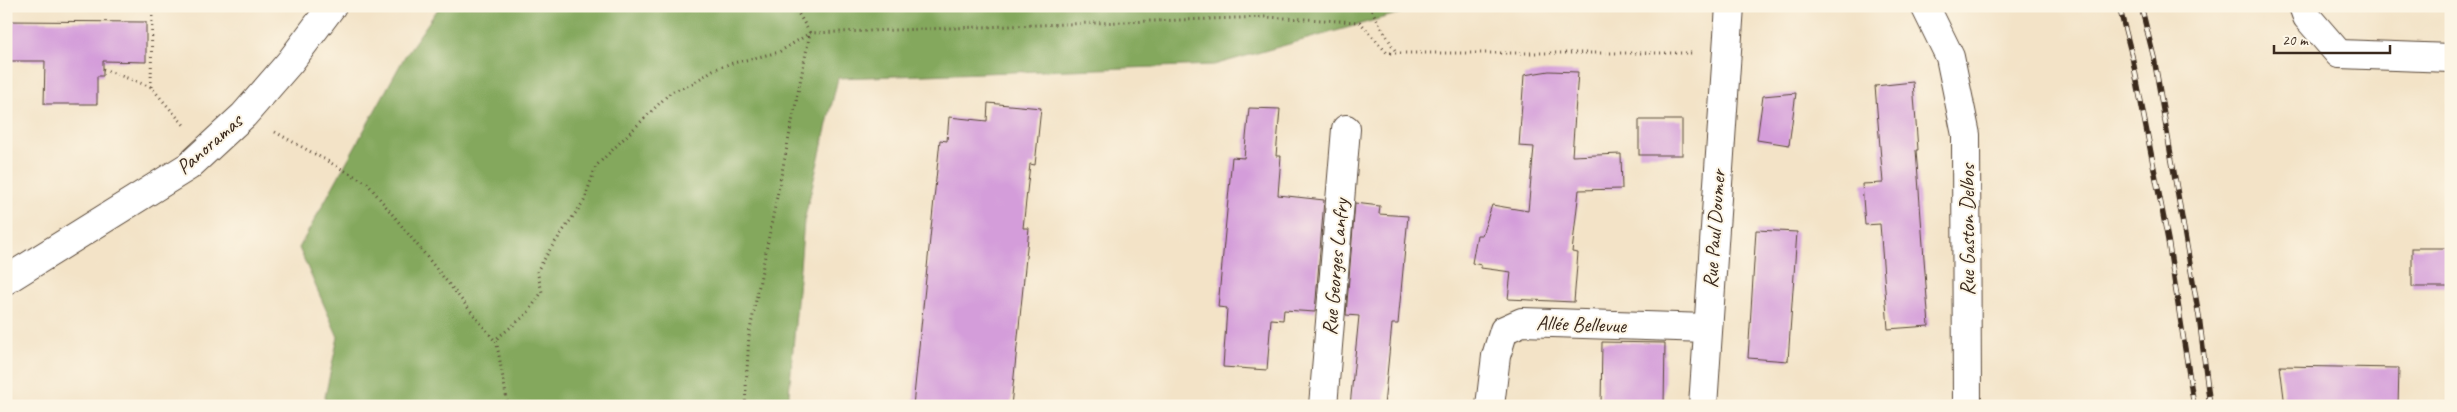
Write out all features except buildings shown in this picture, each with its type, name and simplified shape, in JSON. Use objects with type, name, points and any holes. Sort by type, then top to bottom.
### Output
[{"type":"street","name":"Panoramas","points":[[6,280],[189,166],[244,115],[290,62],[332,6]]},
{"type":"street","name":"Rue Paul Doumer","points":[[1702,406],[1730,6]]},
{"type":"street","name":"Rue Gaston Delbos","points":[[1925,6],[1950,57],[1966,135],[1967,406]]},
{"type":"street","points":[[2302,6],[2307,17],[2339,54],[2451,58]]},
{"type":"street","name":"Rue Georges Lanfry","points":[[1323,406],[1346,129]]},
{"type":"street","name":"Allée Bellevue","points":[[1490,406],[1496,356],[1504,330],[1522,322],[1707,328]]},
{"type":"path","points":[[745,406],[748,335],[810,33],[794,6]]},
{"type":"path","points":[[1369,6],[1397,52]]},
{"type":"path","points":[[151,87],[152,13]]},
{"type":"path","points":[[508,406],[496,338],[527,314],[542,292],[537,271],[550,248],[584,201],[596,166],[671,92],[692,84],[713,70],[729,64],[779,52],[810,33],[1266,17],[1360,22],[1387,53],[1726,53]]},
{"type":"path","points":[[102,70],[151,87],[206,150]]},
{"type":"path","points":[[244,115],[367,183],[496,343]]},
{"type":"green space","points":[[440,6],[1416,6],[1404,12],[1214,65],[838,78],[804,221],[788,406],[323,406],[338,337],[299,248],[405,56]]},
{"type":"railway","points":[[2119,6],[2132,56],[2168,240],[2194,406]]},
{"type":"railway","points":[[2141,6],[2154,58],[2199,316],[2210,406]]}]
